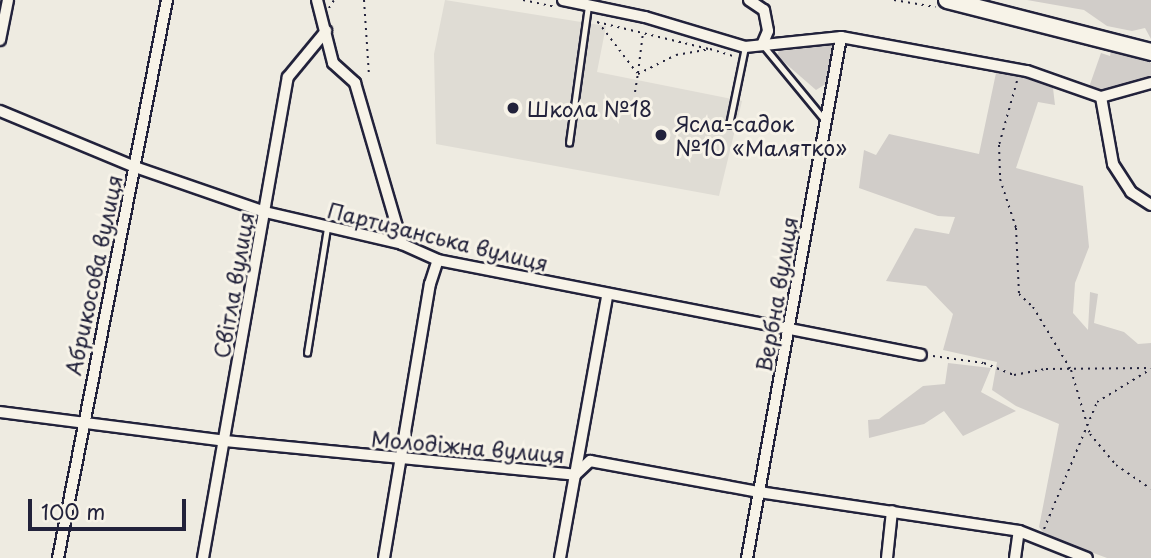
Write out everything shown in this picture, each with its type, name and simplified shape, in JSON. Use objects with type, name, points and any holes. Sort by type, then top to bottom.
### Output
[{"type":"main road","points":[[947,0],[1151,52]]},
{"type":"street","points":[[0,40],[8,0]]},
{"type":"street","name":"Абрикосова вулиця","points":[[58,558],[167,0]]},
{"type":"street","points":[[317,0],[333,64],[355,83],[402,244]]},
{"type":"street","points":[[563,0],[745,47],[841,37],[1021,70],[1101,97],[1151,83]]},
{"type":"street","points":[[749,0],[764,10],[768,31],[762,45]]},
{"type":"street","name":"Світла вулиця","points":[[203,558],[289,77],[326,31]]},
{"type":"street","name":"Вербна вулиця","points":[[747,558],[841,37]]},
{"type":"street","points":[[1101,97],[1113,164],[1130,192],[1151,205]]},
{"type":"street","name":"Партизанська вулиця","points":[[0,111],[135,167],[265,212],[402,244],[438,260],[607,296],[921,355]]},
{"type":"street","points":[[384,558],[430,284],[438,260]]},
{"type":"street","points":[[560,558],[607,296]]},
{"type":"street","name":"Молодіжна вулиця","points":[[0,412],[225,441],[575,475],[590,461],[759,492],[1019,531],[1087,558]]},
{"type":"street","points":[[887,558],[892,511]]},
{"type":"street","points":[[1015,558],[1019,531]]},
{"type":"lane","points":[[569,143],[588,5]]},
{"type":"lane","points":[[762,45],[826,123]]},
{"type":"lane","points":[[729,125],[745,47]]},
{"type":"lane","points":[[307,353],[327,228]]},
{"type":"path","points":[[364,0],[369,75]]},
{"type":"path","points":[[638,74],[597,22],[743,59]]},
{"type":"path","points":[[635,92],[644,32]]},
{"type":"path","points":[[638,74],[676,55],[710,49]]},
{"type":"path","points":[[1021,70],[999,145],[1000,179],[1016,228],[1019,294],[1033,307],[1071,370],[1088,428],[1116,465],[1151,489]]},
{"type":"path","points":[[921,355],[984,363],[1013,375],[1032,370],[1151,369]]},
{"type":"path","points":[[1040,540],[1055,496],[1088,428],[1097,402],[1151,369]]},
{"type":"shaded area","name":"Школа №18","points":[[445,0],[606,26],[597,72],[742,101],[719,196],[436,144],[434,54]]},
{"type":"shaded area","points":[[1027,0],[1151,0],[1151,39],[1145,28],[1132,31],[1107,26],[1084,10]]},
{"type":"shaded area","points":[[819,43],[834,44],[829,82],[816,90],[777,56],[779,50]]},
{"type":"shaded area","points":[[1111,50],[1151,63],[1151,77],[1098,93],[1088,90],[1101,53],[1110,56]]},
{"type":"shaded area","points":[[1008,72],[1053,88],[1055,105],[1038,102],[1016,168],[1083,186],[1089,247],[1075,283],[1073,313],[1088,330],[1090,292],[1098,294],[1094,323],[1124,332],[1138,344],[1151,343],[1151,558],[1107,558],[1045,535],[1039,527],[1059,424],[1016,406],[992,390],[997,362],[943,350],[953,314],[926,286],[886,281],[915,228],[949,234],[955,217],[938,216],[859,188],[864,150],[876,155],[889,134],[979,154],[996,73]]},
{"type":"shaded area","points":[[948,363],[991,368],[981,392],[1016,411],[963,436],[944,411],[924,424],[869,438],[868,420],[879,419],[923,386],[945,384]]},
{"type":"place","name":"Школа №18","points":[[513,108]]},
{"type":"place","name":"Ясла-садок №10 «Малятко»","points":[[661,135]]}]
